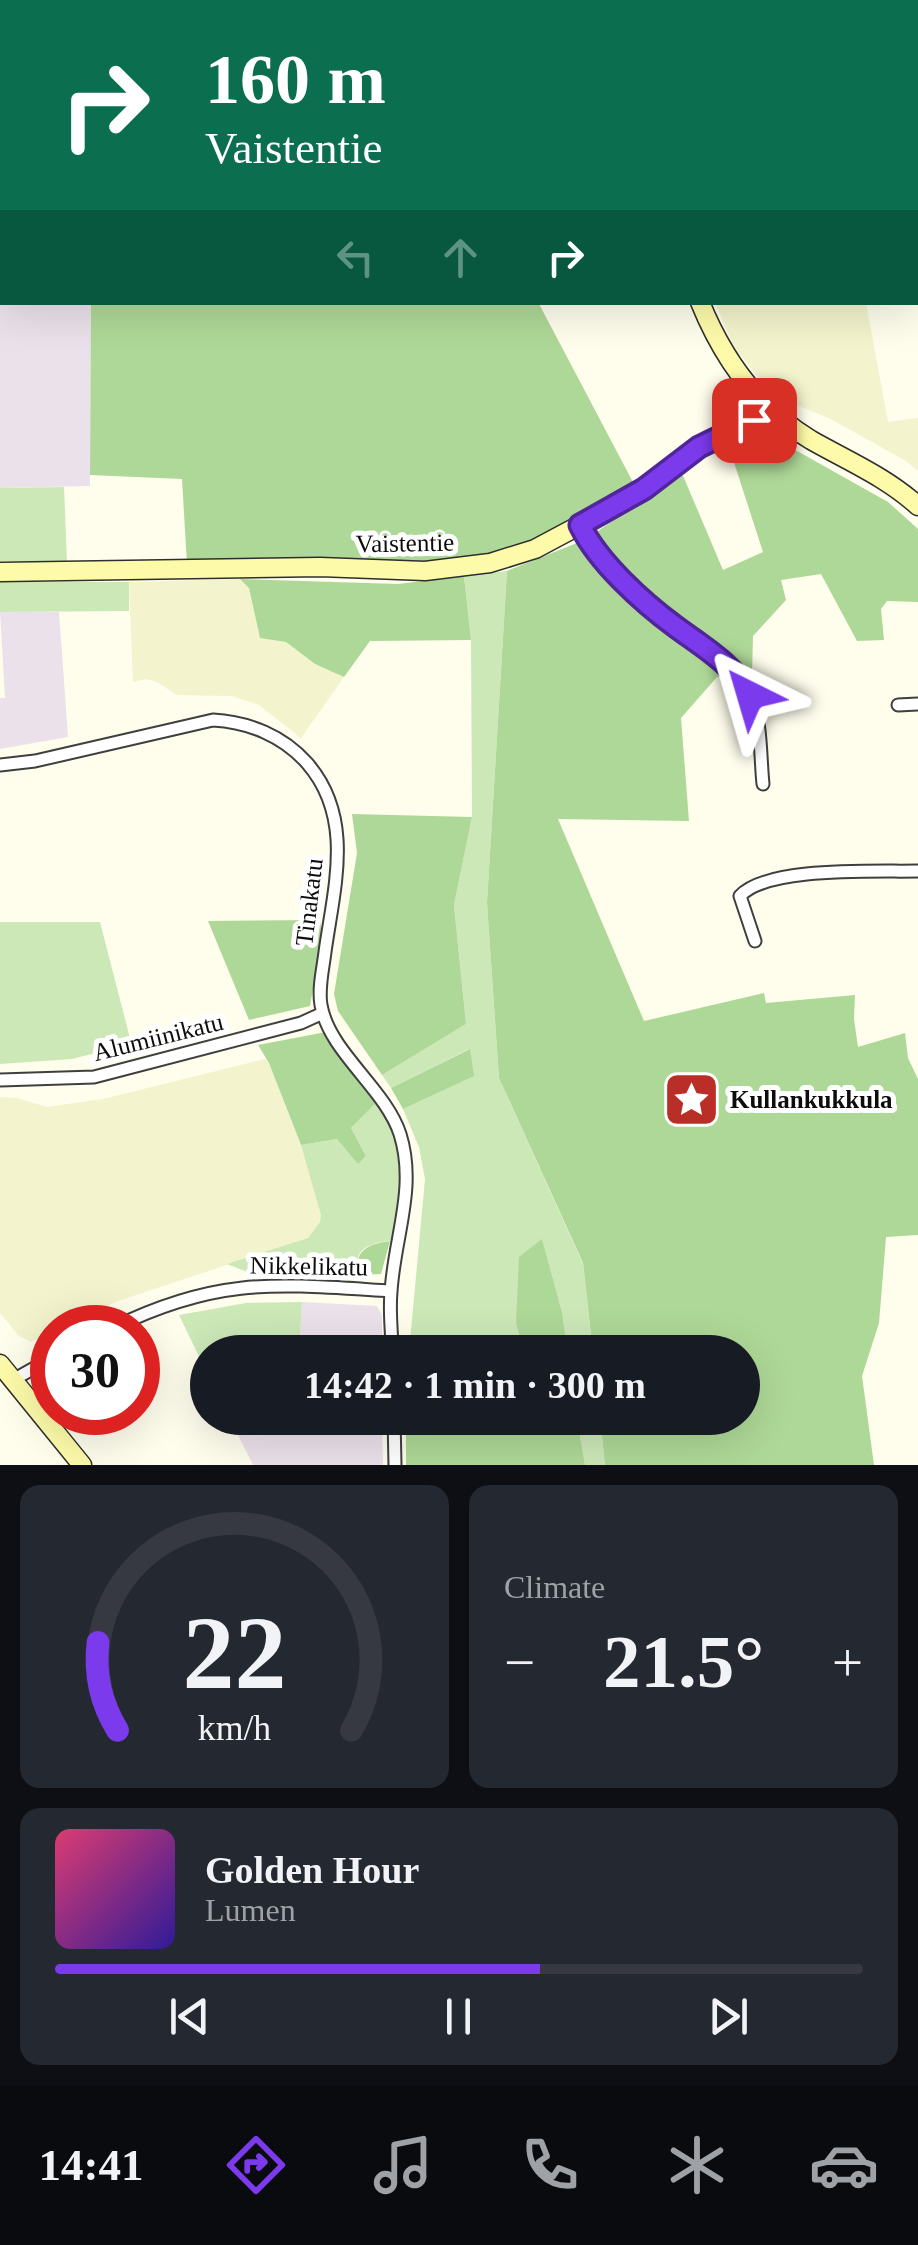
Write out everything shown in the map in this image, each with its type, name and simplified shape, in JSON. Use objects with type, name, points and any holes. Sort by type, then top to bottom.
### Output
[{"type":"street","points":[[701,305],[722,351],[768,408],[810,439],[879,476],[918,506]]},
{"type":"street","name":"Vaistentie","points":[[0,572],[455,569],[524,553],[580,525],[644,489],[699,447],[746,426],[768,408]]},
{"type":"street","points":[[580,525],[591,548],[663,617],[716,655],[748,692],[754,704],[763,784]]},
{"type":"street","points":[[898,705],[918,704]]},
{"type":"street","name":"Tinakatu","points":[[0,765],[35,761],[213,720],[254,728],[292,749],[320,781],[338,832],[338,860],[320,989],[323,1013]]},
{"type":"street","points":[[755,941],[740,896],[759,883],[808,874],[918,871]]},
{"type":"street","points":[[323,1013],[334,1036],[388,1110],[404,1148],[407,1190],[390,1291],[391,1335]]},
{"type":"street","name":"Alumiinikatu","points":[[0,1080],[94,1077],[301,1024],[323,1013]]},
{"type":"street","name":"Nikkelikatu","points":[[160,1307],[225,1288],[274,1284],[390,1291]]},
{"type":"street","points":[[0,1364],[82,1465]]},
{"type":"street","points":[[12,1380],[30,1370]]},
{"type":"street","points":[[394,1435],[395,1465]]},
{"type":"shaded area","points":[[0,305],[91,305],[90,486],[0,488]]},
{"type":"shaded area","points":[[0,612],[59,612],[68,737],[0,749],[0,698],[5,698]]},
{"type":"shaded area","points":[[302,1302],[377,1306],[382,1315],[382,1335],[300,1335]]},
{"type":"shaded area","points":[[238,1435],[382,1435],[383,1465],[253,1465]]},
{"type":"green space","points":[[91,305],[540,305],[635,486],[520,547],[460,562],[187,564],[182,479],[90,475]]},
{"type":"green space","points":[[716,305],[866,305],[888,422],[918,418],[918,471],[829,418],[773,396],[734,347]]},
{"type":"green space","points":[[756,428],[888,502],[918,529],[918,602],[887,601],[881,609],[884,640],[857,641],[821,574],[781,580],[786,600],[753,636],[752,676],[717,677],[681,718],[689,821],[558,819],[644,1021],[764,993],[766,1003],[855,995],[858,1047],[905,1033],[908,1058],[918,1079],[918,1235],[886,1237],[879,1323],[862,1376],[874,1465],[605,1465],[602,1435],[760,1435],[760,1335],[591,1335],[583,1263],[499,1078],[487,903],[507,571],[587,539],[681,471],[723,570],[763,552],[729,447]]},
{"type":"green space","points":[[64,487],[67,561],[0,561],[0,488]]},
{"type":"green space","points":[[507,571],[487,903],[499,1078],[583,1264],[591,1335],[565,1335],[542,1240],[516,1324],[519,1335],[411,1335],[425,1179],[419,1147],[403,1109],[473,1076],[469,1049],[391,1088],[382,1075],[466,1024],[454,905],[472,817],[471,640],[464,576]]},
{"type":"green space","points":[[464,576],[471,640],[370,641],[344,677],[315,664],[286,642],[260,638],[249,588],[240,579],[398,584]]},
{"type":"green space","points":[[240,579],[249,587],[260,638],[286,642],[315,664],[344,677],[301,738],[259,705],[232,696],[177,695],[157,682],[133,682],[129,582]]},
{"type":"green space","points":[[0,582],[129,582],[129,611],[0,612]]},
{"type":"green space","points":[[352,814],[472,817],[454,905],[466,1024],[382,1075],[338,1011],[334,994],[357,853]]},
{"type":"green space","points":[[320,920],[322,937],[310,1006],[249,1020],[208,921]]},
{"type":"green space","points":[[0,922],[100,922],[133,1050],[115,1048],[72,1059],[0,1064]]},
{"type":"green space","points":[[326,1032],[377,1102],[351,1128],[366,1156],[358,1164],[337,1139],[301,1145],[258,1045]]},
{"type":"green space","points":[[470,1049],[474,1076],[403,1109],[391,1088]]},
{"type":"green space","points":[[265,1059],[307,1162],[320,1222],[308,1238],[109,1305],[30,1305],[30,1342],[19,1336],[0,1313],[0,1097],[47,1107],[103,1099]]},
{"type":"green space","points":[[377,1102],[398,1152],[399,1203],[393,1240],[362,1251],[356,1263],[354,1284],[272,1282],[227,1264],[308,1238],[321,1215],[301,1145],[337,1139],[358,1163],[366,1156],[351,1128]]},
{"type":"green space","points":[[542,1239],[565,1335],[519,1335],[516,1324],[519,1257]]},
{"type":"green space","points":[[390,1241],[381,1274],[355,1275],[364,1250]]},
{"type":"green space","points":[[302,1302],[300,1335],[190,1338],[179,1315],[246,1303]]},
{"type":"green space","points":[[406,1435],[580,1435],[585,1465],[406,1465]]},
{"type":"green space","points":[[580,1435],[602,1435],[605,1465],[585,1465]]},
{"type":"place","name":"Kullankukkula","points":[[691,1099]]},
{"type":"route","points":[[750,695],[716,655],[663,617],[591,548],[580,525],[644,489],[699,447],[754,420]]}]
